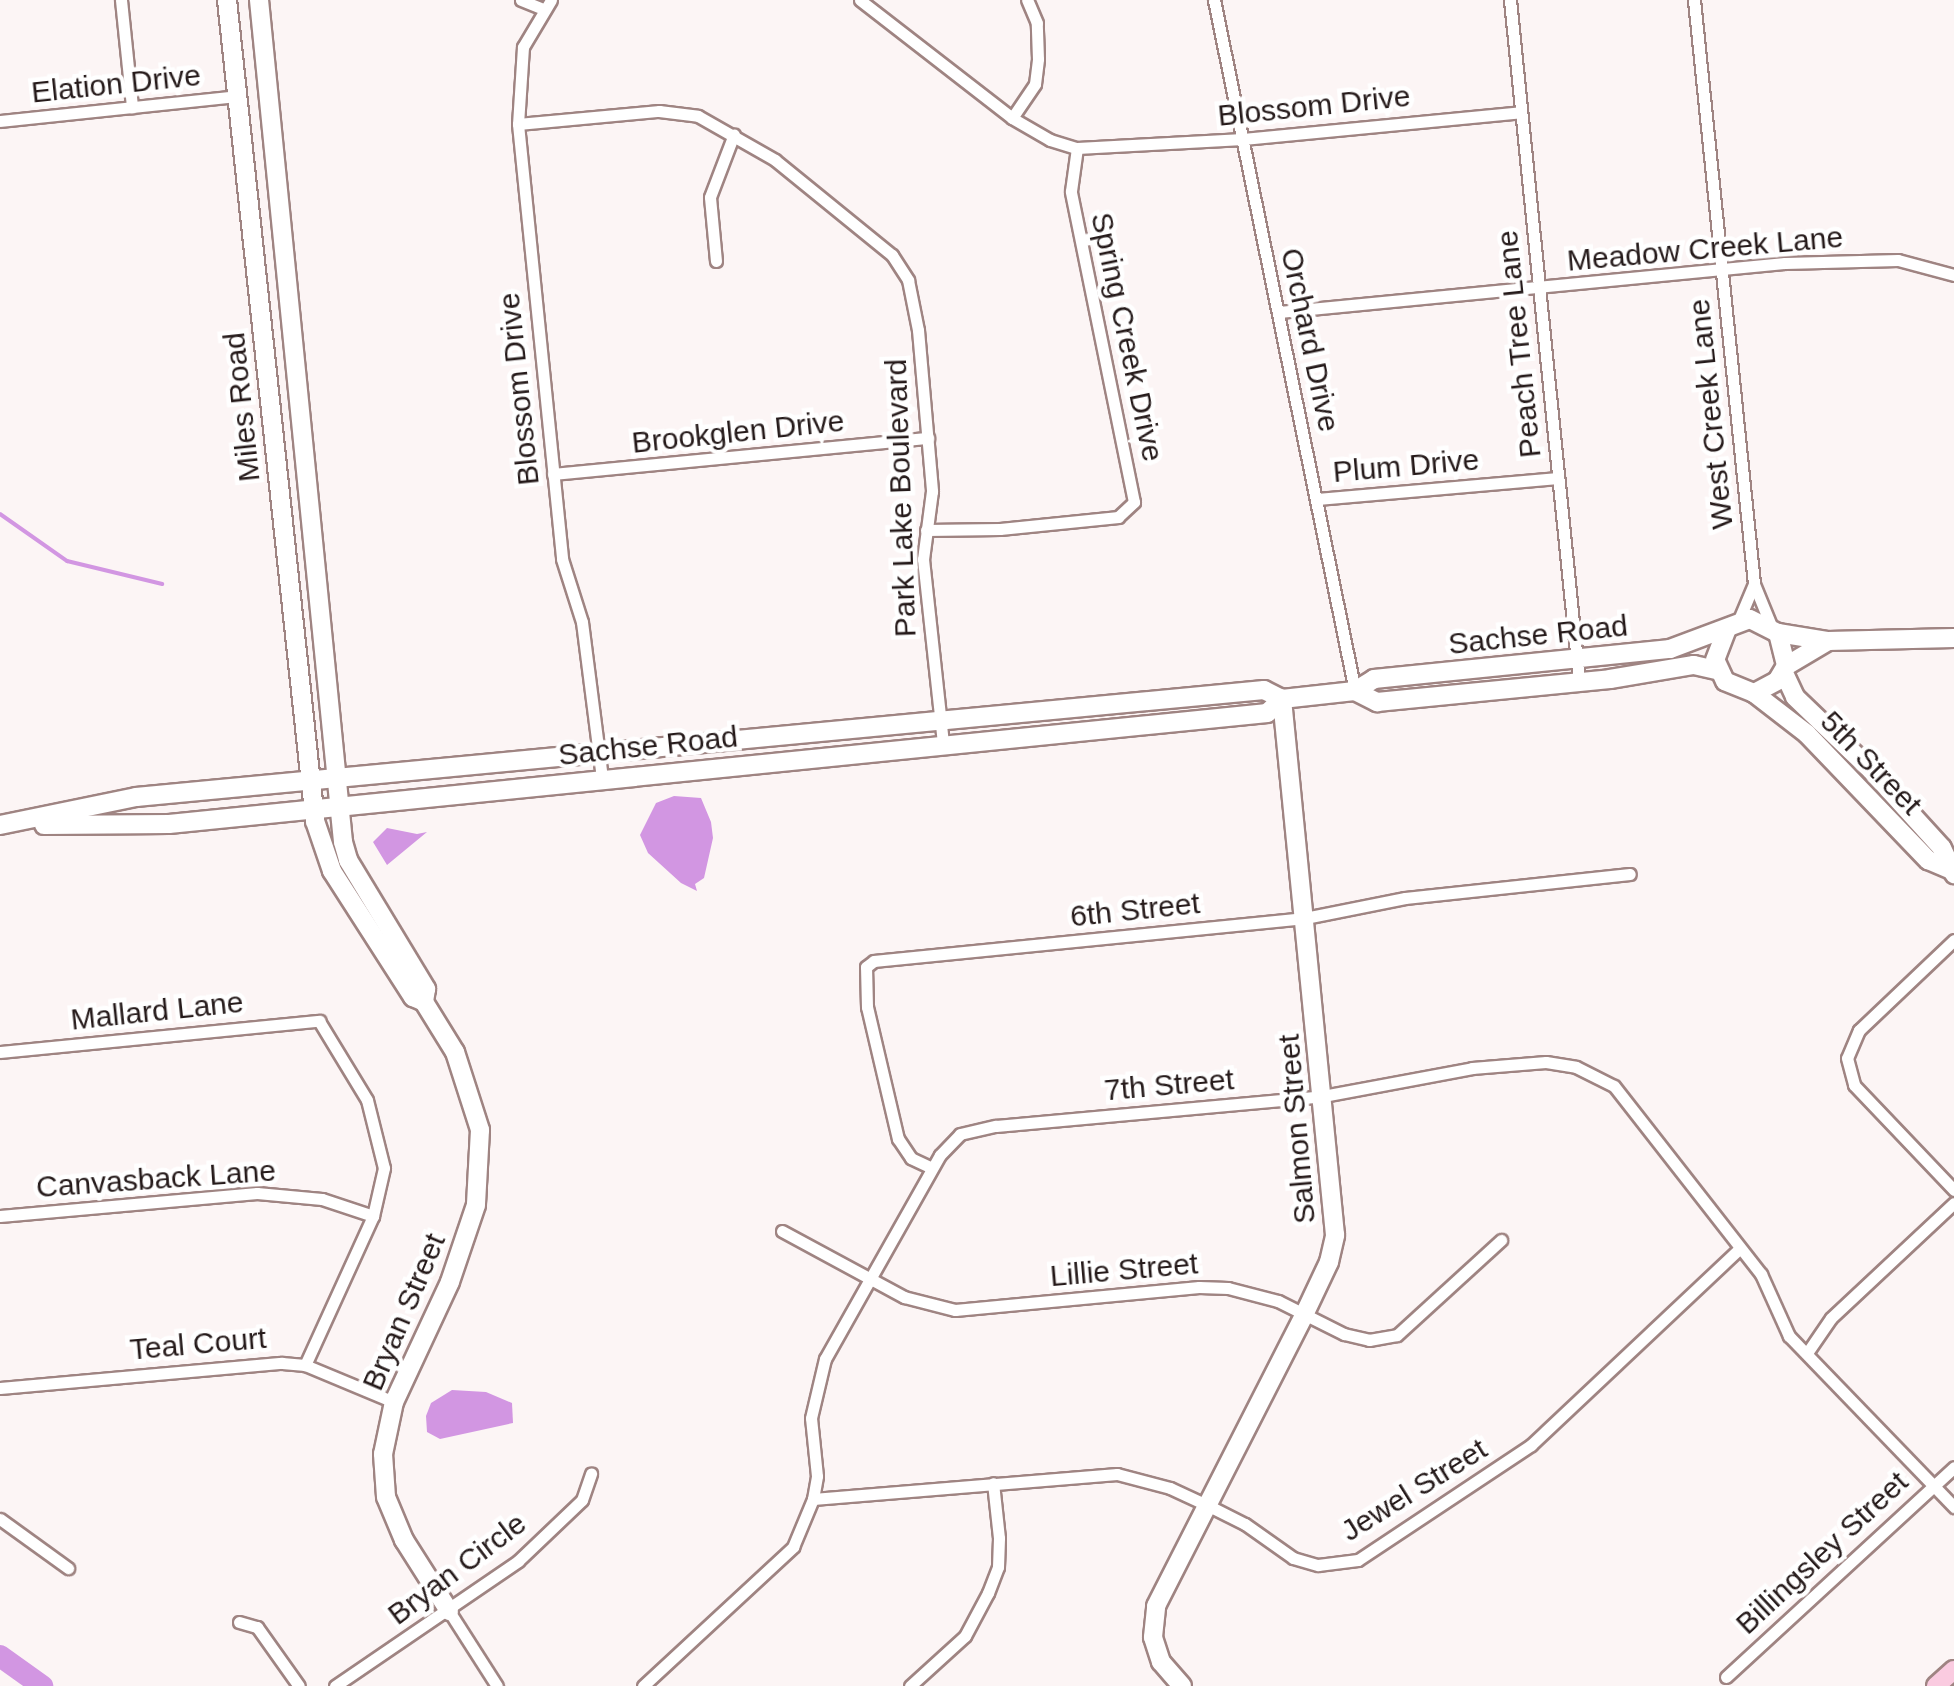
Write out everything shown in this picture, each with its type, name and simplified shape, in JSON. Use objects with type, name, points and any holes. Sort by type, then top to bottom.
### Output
[{"type":"main road","name":"Miles Road","points":[[227,0],[312,807]]},
{"type":"main road","name":"Miles Road","points":[[259,0],[339,805]]},
{"type":"main road","points":[[257,293],[289,290]]},
{"type":"main road","points":[[1828,641],[1754,693],[1734,688],[1718,672],[1716,649],[1733,625],[1750,619],[1775,631],[1828,641],[1954,638]]},
{"type":"main road","name":"Sachse Road","points":[[7,825],[136,797],[1264,690],[1282,699],[1355,692],[1374,679],[1670,648],[1733,625]]},
{"type":"main road","points":[[1775,631],[1785,670]]},
{"type":"main road","name":"Sachse Road","points":[[1355,692],[1377,702],[1579,682],[1692,665],[1718,672]]},
{"type":"main road","name":"5th Street","points":[[1785,670],[1795,698],[1871,770],[1942,848],[1952,872]]},
{"type":"main road","name":"5th Street","points":[[1754,693],[1807,734],[1928,860],[1952,872]]},
{"type":"main road","name":"Sachse Road","points":[[7,825],[169,824],[1267,713],[1282,699]]},
{"type":"main road","name":"Salmon Street","points":[[1182,1686],[1161,1662],[1154,1618],[1174,1564],[1304,1315],[1328,1262],[1335,1235],[1282,699]]},
{"type":"main road","name":"Bryan Street","points":[[339,805],[348,860],[426,989],[424,1002]]},
{"type":"main road","name":"Bryan Street","points":[[312,807],[326,860],[413,997],[424,1002],[455,1052],[472,1094],[480,1130],[476,1205],[450,1282],[394,1402],[383,1454],[386,1497],[404,1540],[449,1611]]},
{"type":"main road","points":[[1936,1686],[1954,1670]]},
{"type":"street","points":[[121,0],[132,107]]},
{"type":"street","points":[[522,0],[547,4]]},
{"type":"street","name":"Blossom Drive","points":[[860,0],[1012,118],[1050,140],[1077,148],[1242,139],[1521,112]]},
{"type":"street","points":[[1012,118],[1034,84],[1038,59],[1036,24],[1027,0]]},
{"type":"street","name":"Orchard Drive","points":[[1214,0],[1355,692]]},
{"type":"street","name":"Peach Tree Lane","points":[[1510,0],[1579,682]]},
{"type":"street","name":"West Creek Lane","points":[[1694,0],[1754,584],[1775,631]]},
{"type":"street","name":"Blossom Drive","points":[[547,4],[521,57],[518,124],[562,560],[582,622],[602,778]]},
{"type":"street","name":"Elation Drive","points":[[0,121],[236,96]]},
{"type":"street","name":"Park Lake Boulevard","points":[[518,124],[658,111],[698,116],[734,134],[839,209],[892,255],[908,280],[918,330],[932,492],[923,559],[943,744]]},
{"type":"street","points":[[716,262],[710,196],[734,134]]},
{"type":"street","name":"Spring Creek Drive","points":[[926,530],[1000,530],[1118,517],[1134,502],[1071,191],[1077,148]]},
{"type":"street","name":"Meadow Creek Lane","points":[[1279,312],[1721,270],[1898,260],[1954,275]]},
{"type":"street","name":"Brookglen Drive","points":[[553,474],[928,438]]},
{"type":"street","name":"Plum Drive","points":[[1317,499],[1558,478]]},
{"type":"street","name":"West Creek Lane","points":[[1733,625],[1754,584]]},
{"type":"street","name":"6th Street","points":[[932,1168],[911,1158],[898,1139],[867,1007],[866,966],[874,960],[1304,918],[1405,898],[1630,874]]},
{"type":"street","points":[[1954,940],[1859,1030],[1847,1058],[1854,1085],[1954,1190]]},
{"type":"street","name":"Mallard Lane","points":[[0,1052],[320,1021],[376,1123],[384,1168],[373,1216]]},
{"type":"street","name":"7th Street","points":[[643,1686],[793,1547],[813,1499],[817,1476],[811,1418],[825,1359],[932,1168],[960,1134],[996,1126],[1323,1096],[1472,1068],[1546,1062],[1576,1067],[1614,1086],[1761,1274],[1789,1336],[1954,1507]]},
{"type":"street","name":"Canvasback Lane","points":[[0,1216],[258,1193],[322,1198],[373,1216]]},
{"type":"street","points":[[1807,1353],[1831,1318],[1954,1204]]},
{"type":"street","points":[[305,1366],[373,1216]]},
{"type":"street","name":"Lillie Street","points":[[782,1231],[904,1298],[955,1310],[1199,1287],[1228,1288],[1278,1301],[1369,1340],[1397,1335],[1501,1240]]},
{"type":"street","name":"Jewel Street","points":[[813,1499],[1118,1474],[1170,1488],[1245,1524],[1293,1558],[1318,1565],[1358,1560],[1532,1445],[1740,1248]]},
{"type":"street","name":"Teal Court","points":[[0,1388],[237,1364],[305,1366],[394,1402]]},
{"type":"street","name":"Billingsley Street","points":[[1726,1676],[1954,1468]]},
{"type":"street","name":"Bryan Circle","points":[[335,1686],[518,1560],[582,1500],[592,1474]]},
{"type":"street","points":[[910,1686],[964,1636],[988,1593],[998,1567],[993,1483]]},
{"type":"street","points":[[0,1519],[68,1568]]},
{"type":"street","name":"Bryan Street","points":[[449,1611],[497,1686]]},
{"type":"street","points":[[238,1622],[257,1626],[299,1686]]},
{"type":"shaded area","points":[[674,796],[701,798],[711,822],[713,838],[704,878],[695,884],[697,891],[681,883],[648,853],[640,835],[656,803]]},
{"type":"shaded area","points":[[387,828],[427,832],[387,865],[373,842]]},
{"type":"shaded area","points":[[452,1390],[486,1392],[512,1403],[513,1423],[440,1439],[427,1432],[426,1416],[431,1403]]},
{"type":"waterway","points":[[0,514],[67,561],[162,584]]},
{"type":"waterway","points":[[0,1656],[42,1686]]}]
